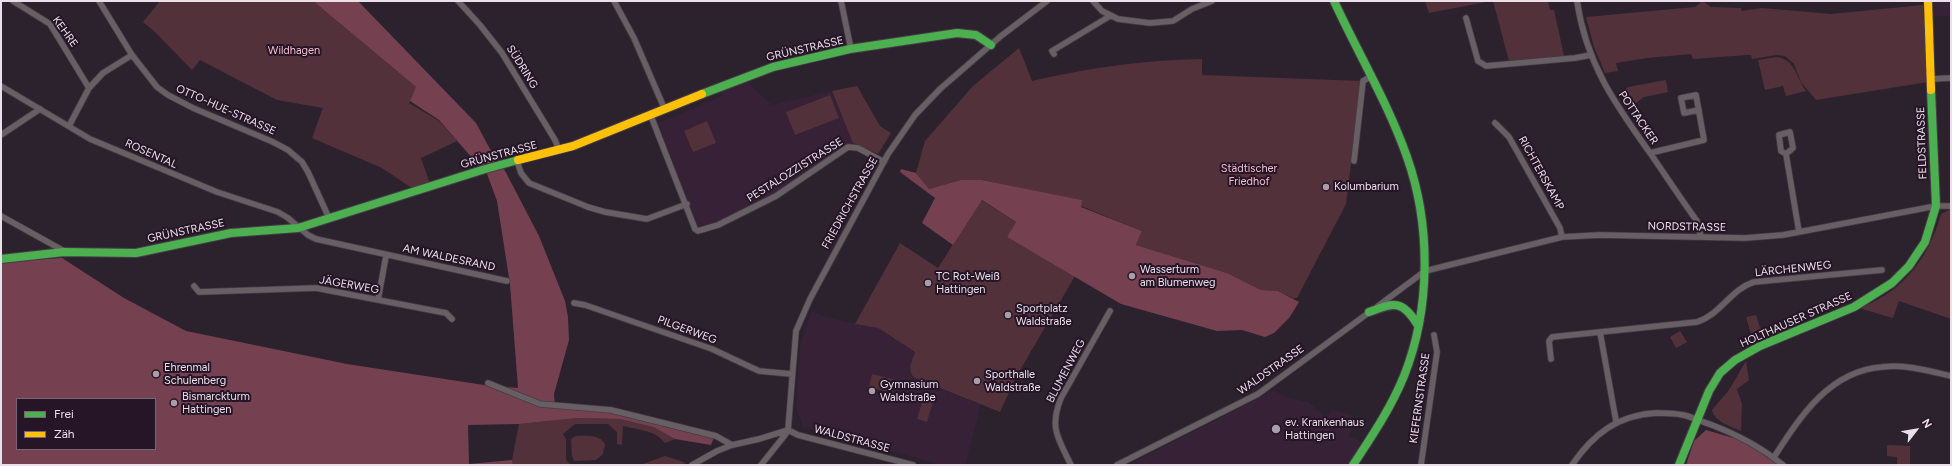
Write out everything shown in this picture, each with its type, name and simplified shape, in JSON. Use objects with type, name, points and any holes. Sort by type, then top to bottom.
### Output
[{"type":"street","name":"KEHRE","points":[[13,1],[50,24],[88,88]]},
{"type":"street","name":"OTTO-HUE-STRASSE","points":[[99,1],[132,55],[148,77],[168,95],[193,108],[273,142],[296,156],[308,172],[329,218]]},
{"type":"street","name":"SÜDRING","points":[[458,1],[480,25],[509,64],[555,140],[558,150]]},
{"type":"street","points":[[614,1],[634,38],[665,110]]},
{"type":"street","points":[[841,1],[851,49]]},
{"type":"street","name":"FRIEDRICHSTRASSE","points":[[788,430],[796,331],[813,293],[884,162],[915,115],[940,89],[991,45],[1047,1]]},
{"type":"street","points":[[1093,1],[1110,16],[1125,21],[1150,23],[1173,21],[1212,1]]},
{"type":"street","points":[[1334,1],[1394,128],[1413,178],[1422,225],[1425,271],[1417,324],[1408,363],[1392,403],[1353,465]]},
{"type":"street","name":"POTTACKER","points":[[1577,1],[1582,31],[1606,88],[1697,221],[1701,237]]},
{"type":"street","name":"FELDSTRASSE","points":[[1928,1],[1936,206]]},
{"type":"street","points":[[1054,54],[1052,51],[1110,16]]},
{"type":"street","points":[[1466,18],[1478,60],[1486,66],[1574,58],[1591,55]]},
{"type":"street","name":"GRÜNSTRASSE","points":[[1,259],[64,252],[136,253],[231,233],[298,228],[482,170],[586,142],[768,68],[851,49],[960,33],[975,34],[985,39],[991,45]]},
{"type":"street","points":[[69,126],[88,88],[103,73],[132,55]]},
{"type":"street","points":[[1354,162],[1363,81],[1370,77]]},
{"type":"street","points":[[1931,79],[1951,78]]},
{"type":"street","name":"ROSENTAL","points":[[1,86],[90,138],[185,180],[278,212],[288,218],[298,228]]},
{"type":"street","points":[[1,136],[40,109]]},
{"type":"street","points":[[1650,153],[1704,140],[1699,110]]},
{"type":"street","points":[[516,161],[521,173],[529,183],[588,207],[605,212],[647,219],[687,204],[651,116]]},
{"type":"street","name":"RICHTERSKAMP","points":[[1495,124],[1509,137],[1560,228],[1562,237]]},
{"type":"street","name":"PESTALOZZISTRASSE","points":[[687,204],[695,229],[700,231],[718,225],[772,199],[848,147],[858,148],[884,162]]},
{"type":"street","points":[[1786,154],[1799,232]]},
{"type":"street","name":"NORDSTRASSE","points":[[1425,271],[1562,237],[1599,235],[1745,238],[1799,232],[1936,206],[1951,206]]},
{"type":"street","name":"HOLTHAUSER STRASSE","points":[[1679,465],[1696,419],[1711,385],[1720,374],[1739,358],[1774,339],[1860,304],[1892,283],[1916,258],[1925,242],[1936,206]]},
{"type":"street","points":[[1,216],[64,252]]},
{"type":"street","name":"AM WALDESRAND","points":[[298,228],[316,239],[386,256],[507,281]]},
{"type":"street","name":"AM WALDESRAND","points":[[378,300],[386,256]]},
{"type":"street","name":"LÄRCHENWEG","points":[[1551,359],[1550,340],[1552,337],[1686,324],[1704,320],[1719,310],[1742,288],[1759,280],[1882,270]]},
{"type":"street","name":"WALDSTRASSE","points":[[1117,465],[1258,394],[1425,271]]},
{"type":"street","name":"JÄGERWEG","points":[[194,286],[199,292],[316,288],[446,313],[452,319]]},
{"type":"street","name":"PILGERWEG","points":[[574,303],[585,304],[712,349],[759,371],[792,374]]},
{"type":"street","points":[[1369,312],[1399,304],[1408,308],[1417,324]]},
{"type":"street","name":"BLUMENWEG","points":[[1071,465],[1058,439],[1054,426],[1055,413],[1061,398],[1110,312]]},
{"type":"street","points":[[1600,332],[1616,421]]},
{"type":"street","name":"KIEFERNSTRASSE","points":[[1421,465],[1437,352],[1434,334]]},
{"type":"street","points":[[1774,457],[1805,410],[1820,395],[1849,376],[1882,366],[1918,368],[1951,376]]},
{"type":"street","points":[[488,383],[540,404],[611,410],[716,436],[732,445]]},
{"type":"street","points":[[1572,465],[1592,439],[1616,421],[1636,415],[1663,413],[1683,415],[1742,437],[1774,457],[1783,465]]},
{"type":"street","points":[[692,465],[717,451],[732,445],[788,430]]},
{"type":"street","points":[[761,465],[786,435],[788,430]]},
{"type":"street","name":"WALDSTRASSE","points":[[788,430],[798,435],[911,465]]},
{"type":"shaded area","points":[[313,1],[358,1],[476,123],[497,162],[480,167],[439,120],[410,101],[416,87]]},
{"type":"shaded area","points":[[1933,1],[1951,1],[1951,16],[1933,16]]},
{"type":"shaded area","points":[[745,80],[772,105],[831,91],[855,144],[848,145],[836,152],[774,195],[699,229],[658,123],[722,96],[720,90]]},
{"type":"shaded area","points":[[502,165],[539,236],[565,301],[568,317],[569,340],[554,394],[555,408],[607,410],[714,437],[711,445],[675,439],[653,427],[620,419],[578,418],[519,424],[468,425],[469,464],[512,460],[513,465],[1,465],[1,262],[62,258],[124,298],[186,331],[347,364],[484,385],[518,388],[510,284],[497,201],[486,171]]},
{"type":"shaded area","points":[[901,169],[916,173],[929,189],[961,180],[982,180],[1082,200],[1081,207],[1142,231],[1136,245],[1227,273],[1261,290],[1278,291],[1299,302],[1289,318],[1274,333],[1265,337],[1242,330],[1217,331],[1121,304],[1007,237],[1016,222],[982,200],[953,245],[922,223],[935,198],[900,172]]},
{"type":"shaded area","name":"Gymnasium Waldstraße","points":[[812,311],[825,317],[878,328],[915,352],[909,370],[910,374],[914,378],[981,405],[965,465],[942,465],[803,427],[796,407],[800,345]]},
{"type":"shaded area","name":"ev. Krankenhaus Hattingen","points":[[1274,390],[1287,398],[1308,402],[1326,417],[1332,410],[1352,415],[1354,421],[1349,436],[1361,444],[1348,465],[1129,465]]},
{"type":"shaded area","points":[[1706,430],[1744,441],[1778,465],[1686,465],[1694,441]]},
{"type":"green space","name":"Wildhagen","points":[[160,1],[313,1],[417,88],[409,103],[439,121],[457,141],[421,158],[430,184],[413,189],[382,168],[312,138],[323,108],[277,100],[200,60],[192,70],[155,32],[143,22]]},
{"type":"green space","points":[[1425,1],[1491,1],[1429,13]]},
{"type":"green space","points":[[1493,1],[1548,1],[1550,10],[1554,10],[1564,56],[1509,61]]},
{"type":"green space","points":[[1703,1],[1711,7],[1741,8],[1742,11],[1762,8],[1831,14],[1923,5],[1928,82],[1816,100],[1801,82],[1794,64],[1785,56],[1777,55],[1752,59],[1751,55],[1747,55],[1693,59],[1691,54],[1647,58],[1616,63],[1618,71],[1605,73],[1594,47],[1586,17],[1695,7]]},
{"type":"green space","name":"Städtischer Friedhof","points":[[1019,48],[1032,81],[1074,72],[1116,66],[1159,61],[1202,59],[1202,75],[1361,81],[1346,204],[1297,298],[1293,298],[1278,291],[1261,290],[1227,273],[1136,245],[1142,231],[1081,206],[1081,200],[982,180],[961,180],[929,189],[916,173],[925,141],[973,86]]},
{"type":"green space","points":[[1777,57],[1788,62],[1792,66],[1806,91],[1786,96],[1783,86],[1765,90],[1758,60]]},
{"type":"green space","points":[[1666,80],[1668,92],[1644,97],[1633,105],[1622,98],[1625,95],[1623,91],[1628,87]]},
{"type":"green space","points":[[857,86],[880,126],[891,133],[878,154],[853,143],[832,91]]},
{"type":"green space","points":[[830,95],[839,118],[795,135],[786,112]]},
{"type":"green space","points":[[707,121],[716,143],[693,152],[684,131]]},
{"type":"green space","points":[[981,200],[1016,222],[1007,237],[1075,276],[1016,377],[1000,412],[915,378],[910,369],[915,352],[878,328],[855,324],[900,243],[938,268]]},
{"type":"green space","points":[[1951,209],[1951,319],[1899,301],[1893,318],[1859,308],[1884,296],[1904,280],[1913,270],[1927,249],[1933,238],[1941,214]]},
{"type":"green space","points":[[1756,315],[1761,331],[1751,334],[1746,317]]},
{"type":"green space","points":[[1680,331],[1687,342],[1676,348],[1670,337]]},
{"type":"green space","points":[[1746,361],[1749,380],[1737,389],[1742,404],[1741,431],[1720,421],[1716,418],[1712,410],[1729,390]]},
{"type":"green space","points":[[872,374],[896,380],[892,393],[869,387]]},
{"type":"green space","points":[[924,396],[934,398],[927,422],[917,419]]},
{"type":"green space","points":[[578,418],[620,419],[653,427],[675,439],[665,443],[657,435],[623,426],[622,445],[617,444],[617,432],[608,424],[575,424],[563,434],[566,439],[566,460],[571,465],[513,465],[512,460],[519,424]]},
{"type":"green space","points":[[576,436],[592,436],[602,441],[605,444],[603,454],[596,460],[574,461],[572,456],[571,439]]},
{"type":"green space","points":[[1887,445],[1910,446],[1910,465],[1897,465],[1897,457],[1887,456]]},
{"type":"green space","points":[[665,456],[686,463],[679,465],[640,465]]},
{"type":"traffic: fast","points":[[1334,1],[1391,117],[1407,157],[1415,183],[1424,238],[1425,266],[1423,295],[1413,350],[1404,376],[1393,399],[1381,422],[1353,465]]},
{"type":"traffic: fast","points":[[702,94],[773,67],[850,49],[957,33],[976,35],[991,45]]},
{"type":"traffic: fast","points":[[1679,465],[1709,391],[1720,373],[1735,360],[1760,346],[1854,307],[1892,283],[1909,266],[1925,242],[1936,206],[1931,90]]},
{"type":"traffic: fast","points":[[1,259],[64,252],[136,253],[231,233],[298,228],[518,160]]},
{"type":"traffic: fast","points":[[1369,312],[1391,305],[1396,305],[1407,310],[1417,324]]},
{"type":"traffic: slow","points":[[1928,1],[1931,90]]},
{"type":"traffic: slow","points":[[518,160],[573,146],[702,94]]},
{"type":"place","name":"Kolumbarium","points":[[1326,187]]},
{"type":"place","name":"Wasserturm am Blumenweg","points":[[1132,276]]},
{"type":"place","name":"TC Rot-Weiß Hattingen","points":[[928,283]]},
{"type":"place","name":"Sportplatz Waldstraße","points":[[1008,315]]},
{"type":"place","name":"Ehrenmal Schulenberg","points":[[156,374]]},
{"type":"place","name":"Sporthalle Waldstraße","points":[[977,381]]},
{"type":"place","name":"Gymnasium Waldstraße","points":[[872,391]]},
{"type":"place","name":"Bismarckturm Hattingen","points":[[174,403]]},
{"type":"place","name":"ev. Krankenhaus Hattingen","points":[[1276,429]]}]
